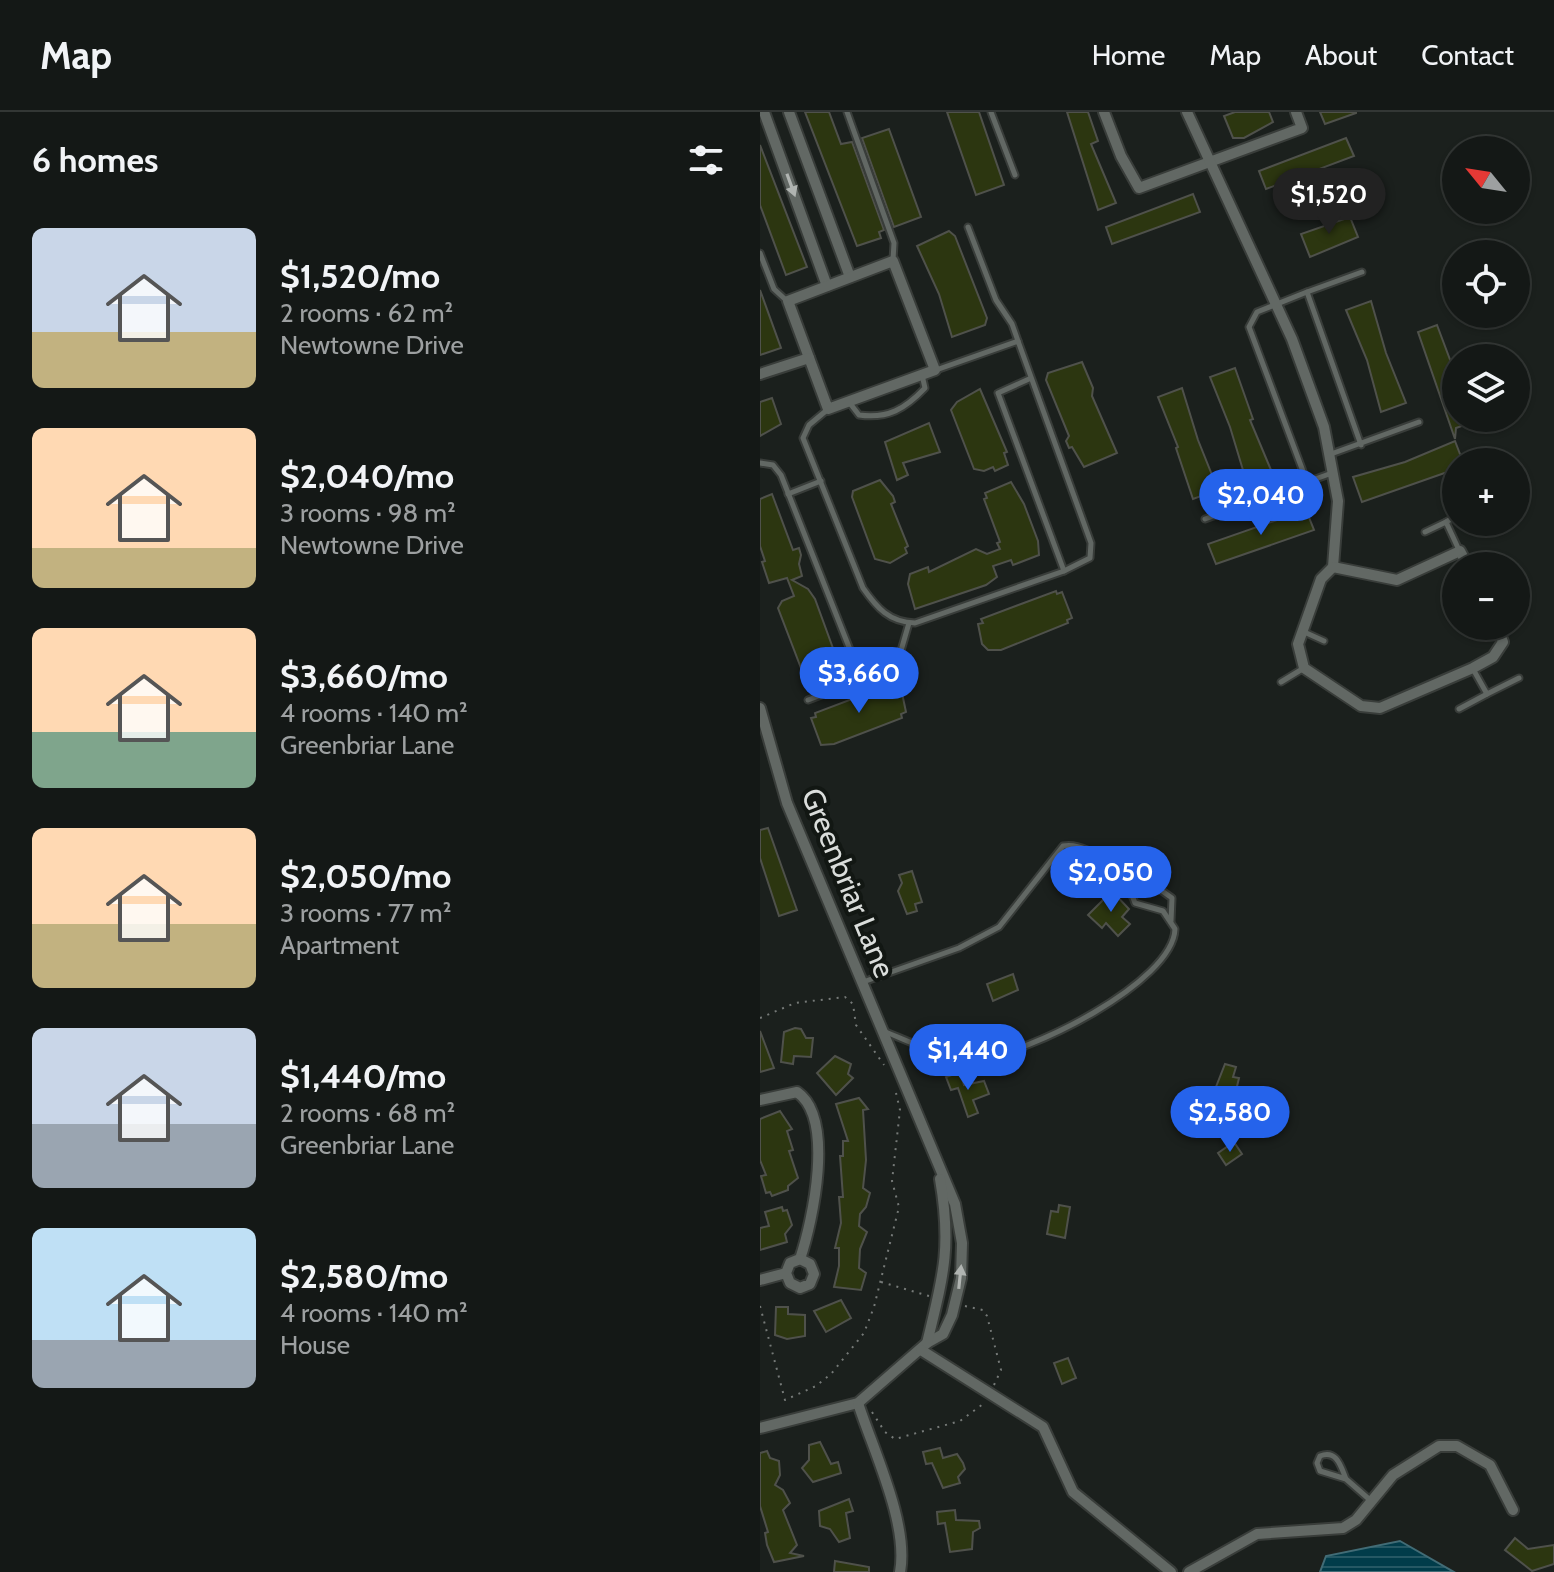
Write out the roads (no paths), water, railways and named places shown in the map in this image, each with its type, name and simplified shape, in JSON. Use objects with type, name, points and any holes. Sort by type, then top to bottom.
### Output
[{"type":"street","points":[[764,112],[827,286]]},
{"type":"street","points":[[789,112],[850,277]]},
{"type":"street","points":[[1104,112],[1139,188],[1302,128],[1296,112]]},
{"type":"street","points":[[1187,112],[1276,303],[1324,427],[1330,455],[1338,501],[1333,567],[1321,579],[1298,644],[1304,668],[1361,706],[1380,708],[1493,657],[1502,640]]},
{"type":"street","points":[[893,261],[935,370],[828,409],[788,301],[850,277],[893,261]]},
{"type":"street","points":[[760,374],[809,358]]},
{"type":"street","points":[[1333,567],[1397,580],[1460,551]]},
{"type":"street","name":"Greenbriar Lane","points":[[760,708],[787,803],[955,1204],[962,1243],[961,1278],[952,1315],[943,1334],[924,1346],[858,1403]]},
{"type":"street","points":[[760,1100],[797,1092],[808,1099],[817,1120],[814,1217],[800,1259]]},
{"type":"street","points":[[937,1162],[947,1244],[944,1280],[924,1346],[1043,1427],[1073,1492],[1171,1572]]},
{"type":"street","points":[[800,1259],[810,1264],[814,1274],[810,1284],[800,1288],[790,1283],[786,1273],[790,1263],[800,1259]]},
{"type":"street","points":[[760,1280],[786,1273]]},
{"type":"street","points":[[760,1428],[858,1403],[898,1525],[903,1558],[900,1572]]},
{"type":"street","points":[[1189,1572],[1257,1534],[1343,1528],[1356,1520],[1371,1500],[1414,1460],[1439,1446],[1457,1446],[1490,1465],[1513,1510]]},
{"type":"lane","points":[[847,112],[894,243],[893,261]]},
{"type":"lane","points":[[991,112],[1015,175]]},
{"type":"lane","points":[[828,409],[809,425],[803,438],[863,588],[877,608],[897,622],[909,623],[1064,571],[1090,558],[1091,543],[1029,379],[1012,324],[996,300],[968,227]]},
{"type":"lane","points":[[760,253],[774,289],[788,301]]},
{"type":"lane","points":[[1307,482],[1249,327],[1257,312],[1362,272]]},
{"type":"lane","points":[[1307,292],[1361,445]]},
{"type":"lane","points":[[935,370],[1018,341]]},
{"type":"lane","points":[[849,401],[859,415],[878,418],[892,414],[925,388],[921,375]]},
{"type":"lane","points":[[1029,379],[998,393],[1064,571]]},
{"type":"lane","points":[[1330,455],[1419,422]]},
{"type":"lane","points":[[760,463],[773,465],[788,494],[862,680]]},
{"type":"lane","points":[[1205,519],[1333,473]]},
{"type":"lane","points":[[788,494],[821,481]]},
{"type":"lane","points":[[1425,532],[1442,524]]},
{"type":"lane","points":[[1453,536],[1460,551]]},
{"type":"lane","points":[[808,700],[882,672],[900,654],[909,623]]},
{"type":"lane","points":[[1302,631],[1324,641]]},
{"type":"lane","points":[[1281,682],[1304,668]]},
{"type":"lane","points":[[1473,668],[1487,694]]},
{"type":"lane","points":[[1459,709],[1519,678]]},
{"type":"lane","points":[[862,982],[959,948],[999,927],[1063,846],[1088,848],[1132,893],[1135,903],[1163,911],[1171,921]]},
{"type":"lane","points":[[882,1031],[954,1056],[975,1059],[1004,1054],[1099,1012],[1170,948],[1174,938],[1172,898],[1148,881],[1111,870]]},
{"type":"lane","points":[[1132,893],[1148,881]]},
{"type":"lane","points":[[1346,1479],[1337,1458],[1320,1456],[1317,1463],[1320,1471],[1346,1479],[1371,1500]]},
{"type":"water","points":[[1400,1541],[1454,1572],[1320,1572],[1326,1556]]}]
